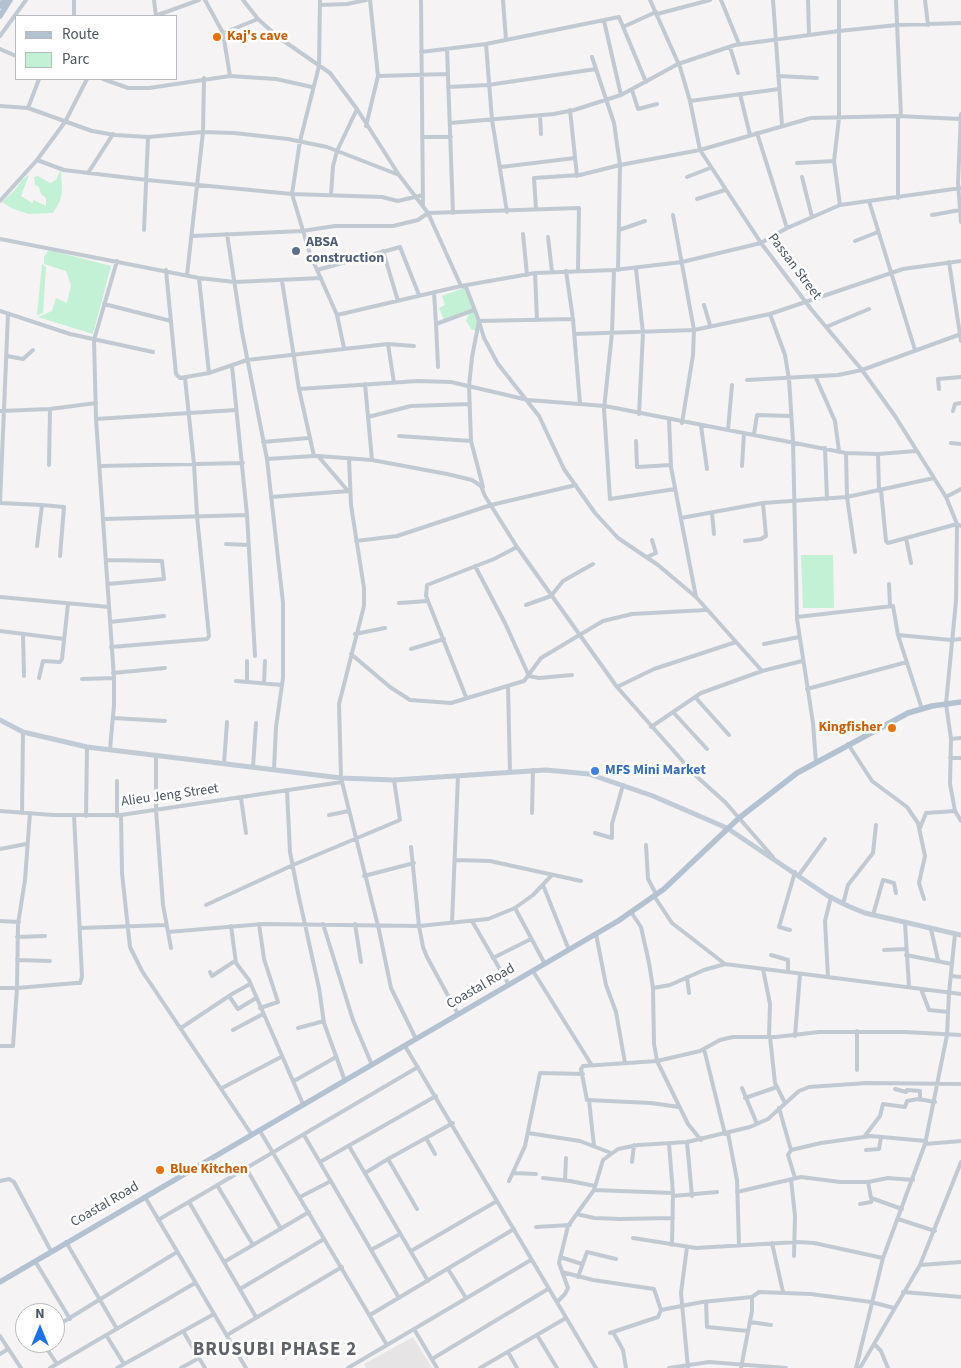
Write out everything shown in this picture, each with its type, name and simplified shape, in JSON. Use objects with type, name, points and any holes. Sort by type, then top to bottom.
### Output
[{"type":"main road","points":[[0,6],[4,0]]},
{"type":"main road","points":[[0,16],[10,0]]},
{"type":"main road","name":"Coastal Road","points":[[0,1282],[632,912],[655,895],[738,818],[777,787],[816,762],[901,716],[922,709],[961,702]]},
{"type":"street","points":[[15,15],[26,0]]},
{"type":"street","points":[[74,0],[74,15]]},
{"type":"street","points":[[154,0],[156,15]]},
{"type":"street","points":[[159,15],[200,0]]},
{"type":"street","points":[[206,0],[223,33],[230,76]]},
{"type":"street","points":[[243,0],[258,19],[278,37],[330,74],[356,109],[399,175],[428,213],[461,286],[466,287],[484,338],[498,364],[528,400],[543,423],[564,469],[595,513],[618,538],[647,557],[696,597],[762,671]]},
{"type":"street","points":[[344,348],[337,315],[302,231],[292,194],[300,141],[312,87],[319,66],[320,2],[348,4],[366,0]]},
{"type":"street","points":[[366,126],[378,76],[370,0]]},
{"type":"street","points":[[421,0],[423,206]]},
{"type":"street","points":[[503,0],[506,40]]},
{"type":"street","name":"Passan Street","points":[[650,0],[678,64],[690,102],[700,150],[710,168],[761,243],[806,302],[862,370],[895,416],[946,497],[959,525]]},
{"type":"street","points":[[623,27],[656,13],[710,0]]},
{"type":"street","points":[[721,0],[739,44]]},
{"type":"street","points":[[773,0],[782,125]]},
{"type":"street","points":[[808,0],[809,34]]},
{"type":"street","points":[[839,0],[839,118],[834,161],[840,205]]},
{"type":"street","points":[[896,0],[899,116],[898,198]]},
{"type":"street","points":[[925,0],[928,25]]},
{"type":"street","points":[[0,36],[15,15]]},
{"type":"street","points":[[421,52],[486,44],[619,17],[646,82]]},
{"type":"street","points":[[223,33],[258,19]]},
{"type":"street","points":[[604,21],[621,95]]},
{"type":"street","points":[[450,123],[540,115],[570,110],[607,100],[632,90],[678,64],[739,44],[809,34],[897,25],[961,23]]},
{"type":"street","points":[[486,44],[492,120],[501,168],[506,212]]},
{"type":"street","points":[[730,46],[738,73]]},
{"type":"street","points":[[447,49],[453,213]]},
{"type":"street","points":[[0,50],[15,56]]},
{"type":"street","points":[[592,57],[614,123],[620,165],[619,230],[605,406],[611,500],[675,489]]},
{"type":"street","points":[[448,87],[488,85],[596,69]]},
{"type":"street","points":[[378,76],[448,74]]},
{"type":"street","points":[[106,80],[128,88],[138,88],[230,76],[276,79],[312,87]]},
{"type":"street","points":[[778,76],[817,78]]},
{"type":"street","points":[[187,275],[203,132],[204,78]]},
{"type":"street","points":[[28,108],[39,80]]},
{"type":"street","points":[[0,200],[2,192],[37,160],[65,122],[86,80]]},
{"type":"street","points":[[690,102],[779,89]]},
{"type":"street","points":[[632,90],[638,109],[657,104]]},
{"type":"street","points":[[740,94],[750,135]]},
{"type":"street","points":[[0,106],[28,108],[92,131],[113,134],[148,137],[203,132],[234,132],[300,141],[338,151],[399,175]]},
{"type":"street","points":[[331,195],[333,166],[356,109]]},
{"type":"street","points":[[570,110],[577,176]]},
{"type":"street","points":[[961,114],[961,222]]},
{"type":"street","points":[[540,115],[541,134]]},
{"type":"street","points":[[536,209],[534,178],[577,176],[620,165],[700,150],[810,118],[899,116],[961,119]]},
{"type":"street","points":[[337,315],[419,295],[527,274],[578,270],[636,269],[682,262],[761,243],[787,228],[757,133]]},
{"type":"street","points":[[88,173],[113,134]]},
{"type":"street","points":[[144,230],[148,137]]},
{"type":"street","points":[[422,137],[451,137]]},
{"type":"street","points":[[501,168],[575,158]]},
{"type":"street","points":[[37,160],[64,170],[292,194],[382,198],[398,201],[423,195]]},
{"type":"street","points":[[797,163],[834,161]]},
{"type":"street","points":[[687,177],[710,168]]},
{"type":"street","points":[[802,177],[812,216]]},
{"type":"street","points":[[778,233],[840,205],[960,188]]},
{"type":"street","points":[[697,199],[725,190]]},
{"type":"street","points":[[869,201],[915,350]]},
{"type":"street","points":[[192,236],[302,231],[335,226],[376,228],[404,225],[418,220],[428,213],[506,212],[579,208],[578,270]]},
{"type":"street","points":[[932,215],[960,210]]},
{"type":"street","points":[[673,215],[694,330],[693,356],[682,423]]},
{"type":"street","points":[[619,230],[645,221]]},
{"type":"street","points":[[855,241],[878,232]]},
{"type":"street","points":[[228,234],[247,360],[267,459],[283,603],[282,685],[274,769]]},
{"type":"street","points":[[523,234],[527,274]]},
{"type":"street","points":[[548,237],[552,272]]},
{"type":"street","points":[[0,239],[200,278],[234,282],[321,278]]},
{"type":"street","points":[[317,270],[400,247],[419,295]]},
{"type":"street","points":[[383,252],[398,301]]},
{"type":"street","points":[[110,749],[113,718],[113,675],[108,607],[105,519],[96,419],[94,340],[117,261]]},
{"type":"street","points":[[574,334],[694,330],[710,325],[770,314],[903,269],[961,261]]},
{"type":"street","points":[[949,262],[961,341]]},
{"type":"street","points":[[636,269],[643,333],[639,414]]},
{"type":"street","points":[[166,270],[176,374],[178,377],[184,378],[209,373],[247,360],[388,344],[414,346]]},
{"type":"street","points":[[566,271],[573,319],[580,404]]},
{"type":"street","points":[[535,273],[537,320]]},
{"type":"street","points":[[200,278],[209,373]]},
{"type":"street","points":[[282,281],[308,438],[316,456],[349,491]]},
{"type":"street","points":[[434,292],[438,367]]},
{"type":"street","points":[[104,304],[171,321]]},
{"type":"street","points":[[704,304],[710,325]]},
{"type":"street","points":[[826,327],[870,309]]},
{"type":"street","points":[[436,324],[474,310]]},
{"type":"street","points":[[0,311],[94,340],[152,352]]},
{"type":"street","points":[[8,314],[2,411],[0,504],[64,507],[60,556]]},
{"type":"street","points":[[770,314],[785,355],[788,379],[793,441],[796,617],[816,762]]},
{"type":"street","points":[[479,321],[573,319]]},
{"type":"street","points":[[479,321],[472,357],[470,386],[471,441],[484,489],[491,505],[517,547],[617,687],[651,727],[738,818],[774,859]]},
{"type":"street","points":[[746,380],[816,378],[862,370],[960,334]]},
{"type":"street","points":[[388,344],[394,383]]},
{"type":"street","points":[[6,356],[22,359],[33,350]]},
{"type":"street","points":[[232,366],[243,462],[255,656]]},
{"type":"street","points":[[0,369],[6,369]]},
{"type":"street","points":[[939,389],[938,379],[961,376]]},
{"type":"street","points":[[111,647],[207,639],[209,636],[197,516],[194,464],[184,378]]},
{"type":"street","points":[[816,378],[835,422],[839,451]]},
{"type":"street","points":[[299,389],[364,384],[451,382],[528,400],[605,406],[682,423],[793,441],[846,453],[878,454],[916,451]]},
{"type":"street","points":[[364,384],[372,460]]},
{"type":"street","points":[[728,430],[732,386]]},
{"type":"street","points":[[2,411],[50,409],[96,403]]},
{"type":"street","points":[[953,411],[955,404],[961,403]]},
{"type":"street","points":[[368,417],[411,406],[470,404]]},
{"type":"street","points":[[49,465],[50,409]]},
{"type":"street","points":[[96,419],[236,410]]},
{"type":"street","points":[[754,434],[757,415],[791,416]]},
{"type":"street","points":[[668,420],[671,465],[696,597]]},
{"type":"street","points":[[701,426],[707,469]]},
{"type":"street","points":[[742,466],[744,433]]},
{"type":"street","points":[[400,436],[471,441]]},
{"type":"street","points":[[263,442],[308,438]]},
{"type":"street","points":[[636,441],[637,467],[671,465]]},
{"type":"street","points":[[951,443],[961,444]]},
{"type":"street","points":[[825,448],[827,498]]},
{"type":"street","points":[[846,453],[847,497],[855,552]]},
{"type":"street","points":[[878,454],[886,540],[891,543],[959,525],[956,601],[946,704],[951,739],[950,784],[955,811],[961,821]]},
{"type":"street","points":[[267,459],[316,456],[372,460],[462,477],[477,482],[484,489]]},
{"type":"street","points":[[349,458],[349,491],[364,588],[364,606],[355,634],[339,704],[342,780],[391,988],[416,1039]]},
{"type":"street","points":[[101,466],[243,462]]},
{"type":"street","points":[[681,518],[764,503],[847,497],[934,478]]},
{"type":"street","points":[[356,541],[397,536],[491,505],[576,485]]},
{"type":"street","points":[[946,497],[961,489]]},
{"type":"street","points":[[271,497],[349,491]]},
{"type":"street","points":[[745,541],[761,539],[766,536],[764,503]]},
{"type":"street","points":[[37,546],[42,505]]},
{"type":"street","points":[[712,513],[714,534]]},
{"type":"street","points":[[105,519],[247,515]]},
{"type":"street","points":[[906,538],[911,563]]},
{"type":"street","points":[[647,557],[656,553],[652,540]]},
{"type":"street","points":[[226,544],[249,545]]},
{"type":"street","points":[[466,698],[428,601],[426,590],[432,581],[475,566],[517,547]]},
{"type":"street","points":[[107,560],[162,561],[164,579],[108,584]]},
{"type":"street","points":[[526,605],[551,596],[563,581],[593,564]]},
{"type":"street","points":[[475,566],[505,623],[529,676]]},
{"type":"street","points":[[889,584],[890,606]]},
{"type":"street","points":[[0,597],[108,607]]},
{"type":"street","points":[[399,603],[428,601]]},
{"type":"street","points":[[39,678],[43,661],[60,662],[62,659],[68,604]]},
{"type":"street","points":[[796,617],[894,607],[898,635],[922,709]]},
{"type":"street","points":[[351,654],[390,687],[410,700],[451,703],[524,681],[541,658],[604,621],[617,616],[706,610]]},
{"type":"street","points":[[110,622],[164,616]]},
{"type":"street","points":[[355,634],[385,628]]},
{"type":"street","points":[[0,631],[64,639]]},
{"type":"street","points":[[23,635],[24,676]]},
{"type":"street","points":[[898,635],[951,640],[961,639]]},
{"type":"street","points":[[764,644],[799,637]]},
{"type":"street","points":[[410,649],[444,639]]},
{"type":"street","points":[[617,687],[654,669],[736,642]]},
{"type":"street","points":[[246,682],[248,661]]},
{"type":"street","points":[[264,683],[265,661]]},
{"type":"street","points":[[651,727],[701,693],[762,671],[802,661]]},
{"type":"street","points":[[807,689],[907,662]]},
{"type":"street","points":[[82,679],[165,668]]},
{"type":"street","points":[[529,676],[539,678],[572,675]]},
{"type":"street","points":[[236,681],[282,685]]},
{"type":"street","points":[[508,686],[510,772]]},
{"type":"street","points":[[695,697],[729,735]]},
{"type":"street","points":[[673,712],[707,749]]},
{"type":"street","points":[[113,718],[165,721]]},
{"type":"street","points":[[0,720],[23,732],[88,747],[274,769],[342,780],[394,780],[533,770],[564,770],[590,774],[623,785],[728,828],[843,904],[873,915],[958,935],[952,964],[947,1035],[926,1143],[884,1258],[871,1302],[858,1368]]},
{"type":"street","points":[[224,764],[227,722]]},
{"type":"street","points":[[253,767],[256,723]]},
{"type":"street","points":[[22,813],[23,732]]},
{"type":"street","points":[[951,739],[961,738]]},
{"type":"street","points":[[848,744],[872,782],[907,807],[913,814],[920,830],[925,856],[919,883],[924,899]]},
{"type":"street","points":[[86,816],[88,747]]},
{"type":"street","points":[[156,756],[156,810],[162,904],[171,948]]},
{"type":"street","points":[[950,758],[961,758]]},
{"type":"street","points":[[532,812],[533,770]]},
{"type":"street","points":[[452,923],[458,776]]},
{"type":"street","name":"Alieu Jeng Street","points":[[0,811],[74,816],[119,815],[241,798],[342,780]]},
{"type":"street","points":[[206,905],[293,865],[400,820],[394,780]]},
{"type":"street","points":[[117,781],[122,873],[130,947],[142,971],[252,1135]]},
{"type":"street","points":[[595,833],[612,838],[612,824],[623,785]]},
{"type":"street","points":[[287,790],[293,865],[319,988],[324,1021],[345,1081]]},
{"type":"street","points":[[241,798],[246,833]]},
{"type":"street","points":[[329,815],[349,811]]},
{"type":"street","points":[[920,830],[926,813],[955,811]]},
{"type":"street","points":[[0,1046],[13,1046],[17,988],[17,937],[25,880],[26,844],[30,813]]},
{"type":"street","points":[[0,988],[80,983],[82,978],[74,816]]},
{"type":"street","points":[[843,904],[848,884],[873,853],[876,825]]},
{"type":"street","points":[[790,930],[779,928],[797,874],[825,839]]},
{"type":"street","points":[[0,849],[26,844]]},
{"type":"street","points":[[646,845],[648,879],[655,895],[672,923],[725,964]]},
{"type":"street","points":[[411,847],[419,926],[427,957],[458,1014]]},
{"type":"street","points":[[455,860],[490,862],[581,881]]},
{"type":"street","points":[[364,876],[414,864]]},
{"type":"street","points":[[168,932],[259,924],[419,926],[488,919],[515,908],[552,876]]},
{"type":"street","points":[[873,915],[883,880],[894,883],[896,894]]},
{"type":"street","points":[[543,885],[569,950]]},
{"type":"street","points":[[828,976],[825,921],[831,897]]},
{"type":"street","points":[[515,908],[545,964]]},
{"type":"street","points":[[632,912],[641,927],[653,988],[654,1044],[657,1061],[688,1124],[701,1140]]},
{"type":"street","points":[[472,921],[509,985]]},
{"type":"street","points":[[0,922],[19,922]]},
{"type":"street","points":[[905,923],[909,987]]},
{"type":"street","points":[[259,924],[264,959],[278,1002],[260,1008]]},
{"type":"street","points":[[323,924],[352,1020],[372,1065]]},
{"type":"street","points":[[355,924],[361,962]]},
{"type":"street","points":[[80,928],[166,925]]},
{"type":"street","points":[[232,926],[235,961],[250,984],[281,1057],[304,1104]]},
{"type":"street","points":[[931,929],[938,960]]},
{"type":"street","points":[[596,934],[606,985],[616,1012],[625,1063]]},
{"type":"street","points":[[17,937],[45,936]]},
{"type":"street","points":[[493,958],[531,939]]},
{"type":"street","points":[[884,950],[906,949]]},
{"type":"street","points":[[906,954],[952,964]]},
{"type":"street","points":[[771,955],[788,960],[788,972]]},
{"type":"street","points":[[17,960],[50,961]]},
{"type":"street","points":[[210,972],[212,976],[235,961]]},
{"type":"street","points":[[653,988],[670,985],[725,964],[961,994]]},
{"type":"street","points":[[763,969],[770,1004],[773,1070],[785,1102]]},
{"type":"street","points":[[533,970],[588,1063],[592,1065]]},
{"type":"street","points":[[795,1036],[800,974]]},
{"type":"street","points":[[951,976],[961,977]]},
{"type":"street","points":[[687,977],[689,993]]},
{"type":"street","points":[[181,1028],[250,984]]},
{"type":"street","points":[[921,989],[928,1010],[948,1012]]},
{"type":"street","points":[[229,996],[238,1009],[256,998]]},
{"type":"street","points":[[233,1030],[263,1014]]},
{"type":"street","points":[[298,1028],[324,1021]]},
{"type":"street","points":[[857,1031],[857,1070]]},
{"type":"street","points":[[594,1146],[583,1066],[657,1061],[704,1049],[720,1040],[733,1037],[795,1036],[820,1032],[857,1031],[961,1034]]},
{"type":"street","points":[[405,1046],[453,1123],[531,1260],[596,1368]]},
{"type":"street","points":[[704,1049],[734,1155],[739,1245]]},
{"type":"street","points":[[294,1081],[336,1056]]},
{"type":"street","points":[[222,1088],[281,1057]]},
{"type":"street","points":[[158,1220],[418,1067]]},
{"type":"street","points":[[509,1181],[525,1146],[540,1073],[583,1074]]},
{"type":"street","points":[[557,1302],[568,1288],[559,1263],[570,1225],[595,1188],[603,1160],[618,1149],[701,1140],[757,1124],[768,1119],[785,1102],[800,1091],[816,1086],[939,1082],[961,1084]]},
{"type":"street","points":[[745,1098],[778,1087]]},
{"type":"street","points":[[742,1088],[757,1124]]},
{"type":"street","points":[[895,1088],[906,1092],[907,1090],[920,1091],[920,1100]]},
{"type":"street","points":[[320,1162],[436,1096]]},
{"type":"street","points":[[589,1100],[651,1103],[679,1107]]},
{"type":"street","points":[[864,1137],[880,1116],[883,1104],[905,1107],[907,1101],[935,1102]]},
{"type":"street","points":[[779,1108],[790,1150],[788,1155],[793,1179],[795,1216],[794,1256]]},
{"type":"street","points":[[365,1173],[453,1123]]},
{"type":"street","points":[[260,1130],[387,1345]]},
{"type":"street","points":[[528,1133],[567,1138],[611,1153]]},
{"type":"street","points":[[304,1135],[399,1298]]},
{"type":"street","points":[[790,1150],[821,1143],[864,1137],[926,1143],[961,1141]]},
{"type":"street","points":[[426,1138],[435,1154]]},
{"type":"street","points":[[866,1150],[879,1149],[881,1138]]},
{"type":"street","points":[[687,1142],[692,1196]]},
{"type":"street","points":[[670,1144],[673,1194],[672,1245]]},
{"type":"street","points":[[349,1146],[428,1281]]},
{"type":"street","points":[[632,1162],[634,1146]]},
{"type":"street","points":[[565,1180],[566,1158]]},
{"type":"street","points":[[388,1159],[417,1209]]},
{"type":"street","points":[[858,1368],[875,1345],[903,1292],[920,1265],[961,1162]]},
{"type":"street","points":[[246,1168],[281,1228]]},
{"type":"street","points":[[513,1172],[536,1174]]},
{"type":"street","points":[[543,1178],[565,1180],[595,1188],[692,1196],[717,1192]]},
{"type":"street","points":[[737,1192],[793,1179],[868,1182],[888,1178],[913,1180]]},
{"type":"street","points":[[0,1181],[9,1179],[14,1182],[51,1251]]},
{"type":"street","points":[[300,1197],[330,1181]]},
{"type":"street","points":[[868,1182],[872,1199]]},
{"type":"street","points":[[218,1185],[253,1245]]},
{"type":"street","points":[[145,1197],[246,1368]]},
{"type":"street","points":[[872,1199],[902,1209]]},
{"type":"street","points":[[860,1204],[871,1202],[872,1199]]},
{"type":"street","points":[[411,1251],[497,1201]]},
{"type":"street","points":[[189,1202],[256,1317]]},
{"type":"street","points":[[224,1262],[309,1212]]},
{"type":"street","points":[[577,1214],[594,1218],[673,1218]]},
{"type":"street","points":[[898,1219],[935,1231]]},
{"type":"street","points":[[536,1227],[570,1225]]},
{"type":"street","points":[[370,1315],[514,1229]]},
{"type":"street","points":[[371,1250],[400,1234]]},
{"type":"street","points":[[633,1238],[687,1247],[793,1242],[814,1243],[884,1258]]},
{"type":"street","points":[[240,1289],[324,1239]]},
{"type":"street","points":[[66,1242],[117,1329]]},
{"type":"street","points":[[772,1243],[782,1292]]},
{"type":"street","points":[[687,1247],[682,1285],[688,1366]]},
{"type":"street","points":[[65,1322],[177,1252]]},
{"type":"street","points":[[578,1277],[587,1252],[616,1259]]},
{"type":"street","points":[[560,1257],[582,1264]]},
{"type":"street","points":[[348,1368],[531,1260]]},
{"type":"street","points":[[35,1261],[70,1319]]},
{"type":"street","points":[[920,1265],[961,1262]]},
{"type":"street","points":[[227,1335],[342,1267]]},
{"type":"street","points":[[448,1269],[466,1298]]},
{"type":"street","points":[[562,1272],[578,1277],[654,1289],[661,1310],[658,1317],[611,1333],[623,1350],[626,1368]]},
{"type":"street","points":[[50,1368],[195,1283]]},
{"type":"street","points":[[432,1359],[548,1289]]},
{"type":"street","points":[[661,1310],[706,1302],[752,1297],[759,1292],[782,1292],[871,1302],[894,1308]]},
{"type":"street","points":[[903,1292],[961,1297]]},
{"type":"street","points":[[742,1366],[750,1322],[752,1297]]},
{"type":"street","points":[[706,1302],[707,1327],[748,1331]]},
{"type":"street","points":[[117,1368],[214,1314]]},
{"type":"street","points":[[480,1368],[566,1318]]},
{"type":"street","points":[[750,1322],[771,1325]]},
{"type":"street","points":[[414,1329],[437,1368]]},
{"type":"street","points":[[183,1331],[205,1368]]},
{"type":"street","points":[[106,1335],[124,1364]]},
{"type":"street","points":[[537,1335],[557,1368]]},
{"type":"street","points":[[0,1336],[20,1368]]},
{"type":"street","points":[[875,1345],[881,1351],[888,1368]]},
{"type":"street","points":[[0,1354],[8,1349]]},
{"type":"street","points":[[508,1352],[517,1368]]},
{"type":"street","points":[[50,1353],[57,1364]]},
{"type":"street","points":[[181,1368],[199,1358]]},
{"type":"street","points":[[359,1362],[363,1368]]},
{"type":"street","points":[[669,1368],[688,1366],[786,1368]]},
{"type":"shaded area","points":[[413,1337],[432,1368],[366,1368],[364,1364]]},
{"type":"green space","points":[[61,169],[62,192],[60,201],[53,213],[29,214],[13,209],[2,202],[29,175],[21,196],[32,203],[34,200],[46,206],[46,198],[41,194],[39,187],[35,185],[34,177],[38,176],[50,183],[56,180]]},
{"type":"green space","points":[[49,250],[111,266],[93,334],[38,317],[52,311],[56,298],[67,303],[71,285],[66,271],[44,264],[44,257]]},
{"type":"green space","points":[[42,264],[46,267],[43,313],[37,315]]},
{"type":"green space","points":[[466,287],[479,321],[478,330],[472,330],[466,321],[469,314],[467,311],[444,320],[439,308],[445,305],[442,296]]},
{"type":"green space","points":[[801,555],[833,555],[834,608],[803,608]]},
{"type":"place","name":"Kaj's cave","points":[[217,37]]},
{"type":"place","name":"ABSA construction","points":[[296,251]]},
{"type":"place","name":"Kingfisher","points":[[892,728]]},
{"type":"place","name":"MFS Mini Market","points":[[595,771]]},
{"type":"place","name":"Blue Kitchen","points":[[160,1170]]},
{"type":"district","name":"BRUSUBI PHASE 2","points":[[275,1351]]}]
